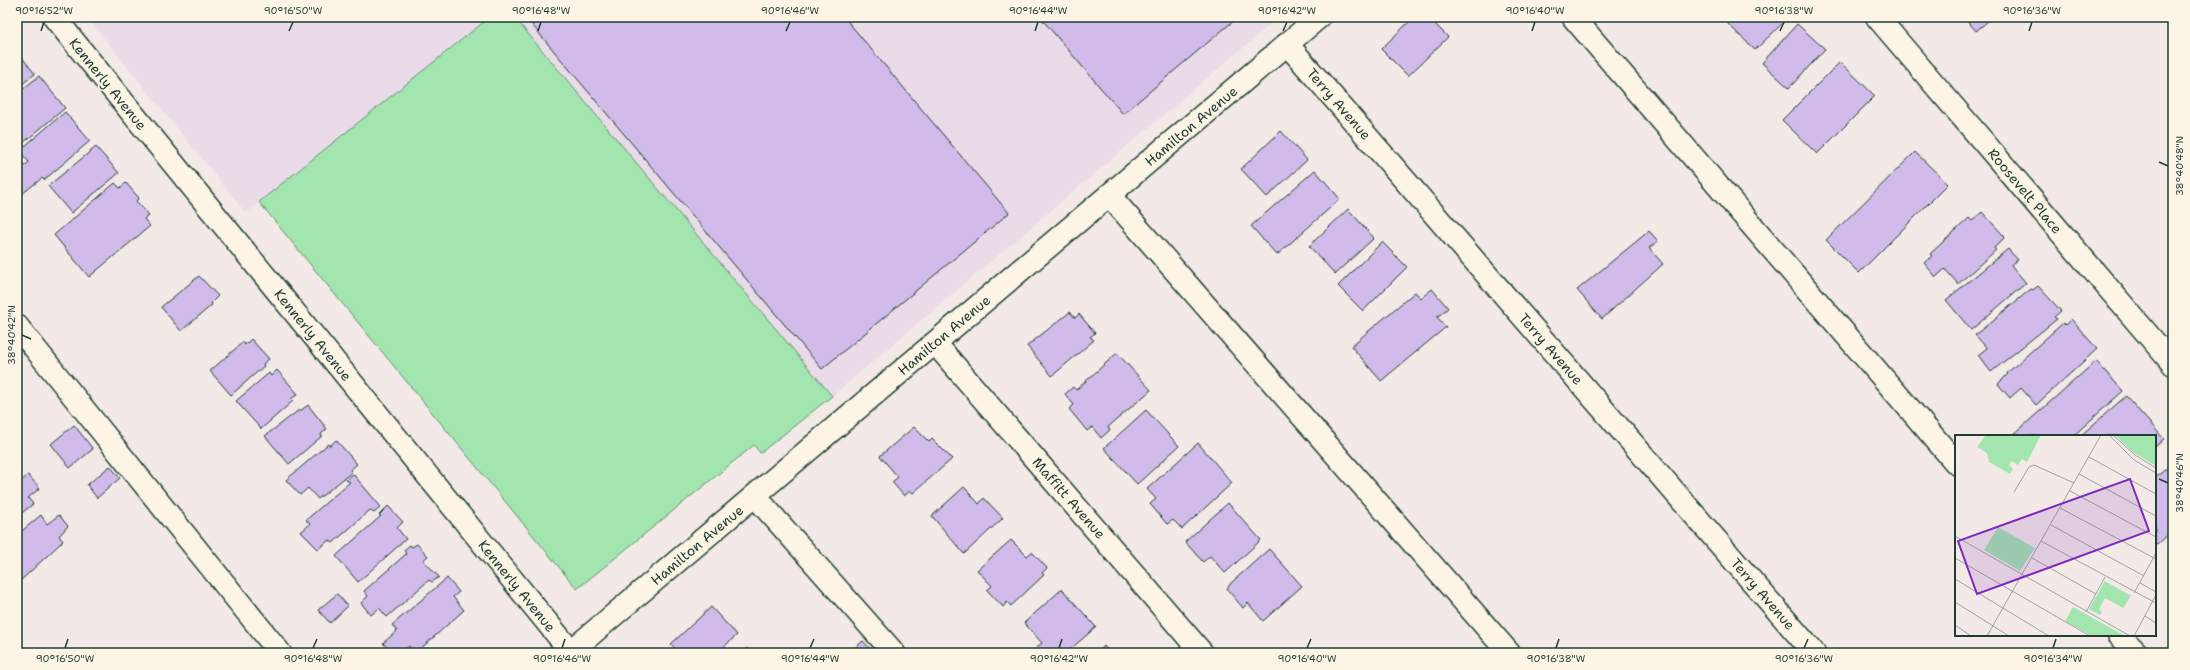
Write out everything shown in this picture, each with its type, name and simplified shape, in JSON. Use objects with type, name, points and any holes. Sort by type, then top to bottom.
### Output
[{"type":"street","name":"Kennerly Avenue","points":[[54,17],[570,653]]},
{"type":"street","name":"Hamilton Avenue","points":[[570,653],[1319,17]]},
{"type":"street","points":[[1573,17],[1955,462]]},
{"type":"street","name":"Roosevelt Place","points":[[1877,17],[2173,364]]},
{"type":"street","name":"Terry Avenue","points":[[1287,44],[1814,653]]},
{"type":"street","points":[[1109,195],[1509,653]]},
{"type":"street","points":[[17,326],[280,653]]},
{"type":"street","name":"Maffitt Avenue","points":[[935,343],[1202,653]]},
{"type":"street","points":[[755,496],[894,653]]},
{"type":"street","points":[[2119,636],[2137,653]]},
{"type":"shaded area","points":[[87,17],[490,17],[246,213]]},
{"type":"shaded area","points":[[514,17],[1279,17],[832,396]]},
{"type":"green space","points":[[490,17],[514,17],[832,396],[760,453],[754,445],[577,589],[259,202]]},
{"type":"building","points":[[541,17],[844,17],[1009,213],[822,369],[532,25]]},
{"type":"building","points":[[1040,17],[1238,17],[1123,114]]},
{"type":"building","points":[[1414,17],[1428,17],[1448,37],[1408,76],[1381,49]]},
{"type":"building","points":[[1733,17],[1789,17],[1755,50],[1727,23]]},
{"type":"building","points":[[1964,17],[1993,17],[1976,31]]},
{"type":"building","points":[[1797,24],[1825,49],[1789,88],[1762,63]]},
{"type":"building","points":[[17,51],[35,74],[17,88]]},
{"type":"building","points":[[1840,62],[1875,96],[1817,154],[1782,120]]},
{"type":"building","points":[[39,76],[65,108],[17,148],[17,94]]},
{"type":"building","points":[[65,112],[90,141],[44,180],[42,178],[22,194],[17,187],[17,172],[29,162],[19,151]]},
{"type":"building","points":[[1281,131],[1307,160],[1267,197],[1241,169]]},
{"type":"building","points":[[96,147],[119,173],[71,213],[48,186]]},
{"type":"building","points":[[1915,152],[1948,184],[1859,273],[1826,240]]},
{"type":"building","points":[[1315,170],[1340,199],[1277,255],[1251,226]]},
{"type":"building","points":[[115,183],[120,188],[126,183],[139,198],[136,201],[149,215],[144,219],[150,226],[89,277],[54,235]]},
{"type":"building","points":[[1348,209],[1374,238],[1335,274],[1309,246]]},
{"type":"building","points":[[1982,212],[2005,237],[1994,248],[1996,250],[1958,284],[1945,269],[1936,277],[1924,263],[1932,256],[1930,254],[1969,218],[1972,221]]},
{"type":"building","points":[[1649,231],[1658,241],[1649,248],[1663,264],[1602,319],[1577,290]]},
{"type":"building","points":[[1382,242],[1407,267],[1363,311],[1338,286]]},
{"type":"building","points":[[2008,249],[2018,260],[2011,265],[2026,283],[1971,330],[1946,300]]},
{"type":"building","points":[[199,276],[218,296],[211,303],[212,305],[181,331],[161,307]]},
{"type":"building","points":[[2038,286],[2061,311],[2054,317],[2057,319],[1991,372],[1978,355],[1987,348],[1975,335],[2031,289],[2033,290]]},
{"type":"building","points":[[1432,289],[1448,308],[1437,317],[1446,327],[1381,381],[1351,346],[1415,292],[1421,298]]},
{"type":"building","points":[[1070,312],[1075,318],[1079,314],[1095,333],[1090,337],[1094,340],[1052,376],[1027,346]]},
{"type":"building","points":[[2071,319],[2097,349],[2036,405],[2021,388],[2010,398],[1998,384],[2008,374],[2007,373],[2063,323],[2065,325]]},
{"type":"building","points":[[251,339],[269,359],[263,364],[264,366],[231,395],[210,371],[243,342],[245,345]]},
{"type":"building","points":[[1117,353],[1151,390],[1108,427],[1110,430],[1101,438],[1092,427],[1087,431],[1069,409],[1074,405],[1065,394],[1073,387],[1076,390]]},
{"type":"building","points":[[2096,361],[2123,391],[2074,435],[2013,435]]},
{"type":"building","points":[[277,370],[298,394],[291,399],[293,401],[261,429],[236,401],[269,373],[271,376]]},
{"type":"building","points":[[2126,396],[2164,439],[2156,446],[2156,435],[2081,435]]},
{"type":"building","points":[[308,405],[327,429],[321,434],[322,436],[289,464],[265,436],[299,410],[300,411]]},
{"type":"building","points":[[1146,410],[1179,446],[1137,484],[1104,448]]},
{"type":"building","points":[[74,425],[93,449],[70,468],[51,444]]},
{"type":"building","points":[[914,427],[929,442],[932,439],[952,459],[913,493],[910,491],[904,496],[892,482],[898,477],[880,456]]},
{"type":"building","points":[[336,440],[357,464],[350,470],[352,472],[318,499],[308,488],[300,495],[286,480],[328,444],[330,446]]},
{"type":"building","points":[[1198,443],[1232,483],[1182,529],[1173,520],[1167,524],[1150,504],[1156,499],[1147,489]]},
{"type":"building","points":[[2173,463],[2173,530],[2156,546],[2156,477]]},
{"type":"building","points":[[110,466],[120,478],[97,498],[87,485]]},
{"type":"building","points":[[353,474],[381,507],[374,513],[370,510],[333,543],[329,540],[318,549],[301,532],[310,524],[306,520],[350,482],[346,480]]},
{"type":"building","points":[[28,475],[40,488],[28,498],[33,504],[17,517],[17,485]]},
{"type":"building","points":[[964,487],[979,504],[984,498],[1003,518],[964,554],[932,516]]},
{"type":"building","points":[[1228,503],[1261,540],[1225,573],[1210,556],[1203,562],[1185,542]]},
{"type":"building","points":[[388,506],[403,522],[397,528],[406,539],[358,582],[336,556],[381,516],[379,515]]},
{"type":"building","points":[[41,515],[47,524],[59,515],[68,526],[59,536],[63,541],[17,584],[17,535]]},
{"type":"building","points":[[1011,540],[1027,556],[1032,552],[1047,568],[1042,573],[1044,575],[1011,606],[1007,602],[1003,607],[987,590],[992,586],[977,570]]},
{"type":"building","points":[[417,544],[428,556],[423,560],[439,577],[432,582],[429,580],[387,617],[379,608],[371,615],[361,603],[368,596],[364,591],[406,554],[404,550],[410,545],[412,547]]},
{"type":"building","points":[[1269,549],[1302,586],[1263,621],[1248,603],[1243,608],[1227,589],[1231,583]]},
{"type":"building","points":[[447,578],[459,592],[453,597],[464,610],[416,653],[409,646],[401,653],[392,653],[383,643],[397,631],[392,625]]},
{"type":"building","points":[[1062,589],[1096,627],[1066,653],[1041,653],[1036,648],[1042,643],[1024,623]]},
{"type":"building","points":[[337,594],[348,606],[330,623],[318,610]]},
{"type":"building","points":[[711,607],[737,635],[717,653],[679,653],[671,644]]},
{"type":"building","points":[[863,641],[874,653],[849,653]]},
{"type":"building","points":[[1104,646],[1110,653],[1097,653]]},
{"type":"building","points":[[747,648],[751,653],[742,653]]},
{"type":"building","points":[[155,649],[159,653],[150,653]]}]
